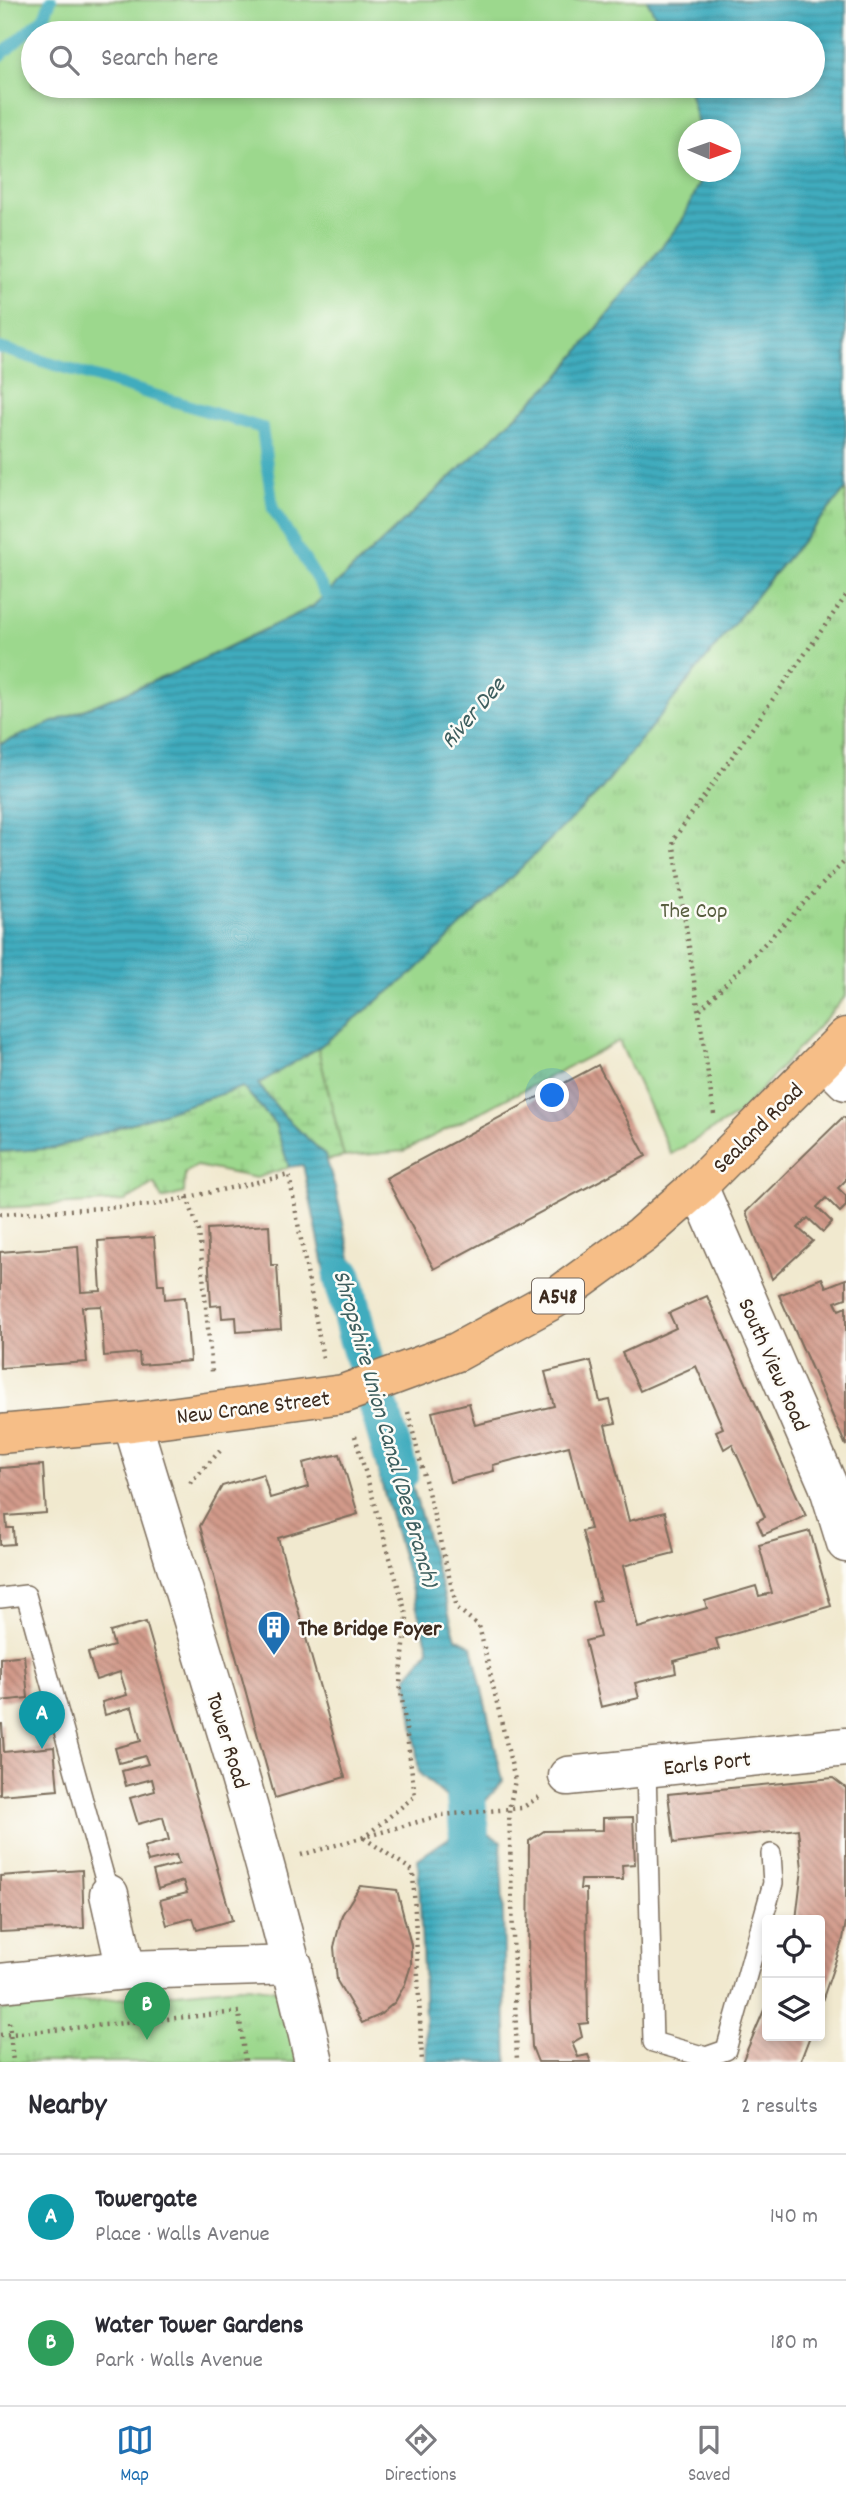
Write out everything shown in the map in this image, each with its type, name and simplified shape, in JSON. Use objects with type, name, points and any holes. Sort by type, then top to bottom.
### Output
[{"type":"main road","name":"Sealand Road","points":[[698,1186],[839,1059]]},
{"type":"main road","name":"New Crane Street","points":[[0,1434],[132,1422],[337,1395],[402,1390],[457,1352],[554,1299],[642,1235],[698,1186]]},
{"type":"street","name":"South View Road","points":[[698,1186],[828,1485],[846,1544]]},
{"type":"street","name":"Tower Road","points":[[132,1422],[266,1864],[293,1965],[314,2062]]},
{"type":"street","name":"Earls Port","points":[[568,1776],[846,1747]]},
{"type":"street","points":[[109,1894],[126,1970]]},
{"type":"street","points":[[0,1983],[126,1970],[293,1965]]},
{"type":"lane","points":[[0,1598],[26,1595],[109,1894]]},
{"type":"lane","points":[[646,1768],[653,2042],[706,2057],[726,2050],[773,1883],[771,1854]]},
{"type":"path","points":[[713,1122],[716,1110],[673,840],[846,596]]},
{"type":"path","points":[[700,1010],[846,860]]},
{"type":"path","points":[[0,1214],[153,1205],[289,1175],[337,1395]]},
{"type":"path","points":[[187,1197],[199,1231],[215,1411]]},
{"type":"path","points":[[402,1390],[457,1608],[479,1626],[515,1780],[509,1810],[517,2062]]},
{"type":"path","points":[[355,1436],[407,1617],[400,1684],[415,1796],[363,1838]]},
{"type":"path","points":[[188,1486],[223,1448]]},
{"type":"path","points":[[266,1864],[442,1815],[509,1810]]},
{"type":"path","points":[[363,1838],[413,1871],[422,2062]]},
{"type":"path","points":[[0,2035],[239,2012],[245,2062]]},
{"type":"path","points":[[9,2034],[13,2062]]},
{"type":"green space","points":[[0,0],[647,0],[658,21],[21,21],[21,98],[691,98],[696,119],[678,119],[678,182],[700,182],[682,221],[560,375],[312,607],[176,672],[0,744]]},
{"type":"green space","name":"The Cop","points":[[846,489],[846,996],[739,1114],[671,1154],[619,1041],[404,1151],[344,1157],[318,1048],[414,972],[769,580]]},
{"type":"green space","points":[[318,1048],[344,1157],[327,1160],[284,1116],[258,1084]]},
{"type":"green space","points":[[243,1087],[275,1124],[289,1167],[256,1178],[197,1166],[185,1173],[184,1193],[162,1199],[154,1183],[125,1201],[0,1208],[0,1152],[55,1148]]},
{"type":"green space","points":[[249,1986],[277,1990],[300,2062],[0,2062],[0,2010]]},
{"type":"water","name":"River Dee","points":[[647,0],[846,0],[846,489],[769,580],[600,791],[414,972],[318,1048],[258,1084],[284,1116],[325,1155],[335,1187],[367,1328],[339,1337],[303,1165],[289,1167],[275,1124],[243,1087],[55,1148],[0,1152],[0,744],[176,672],[312,607],[560,375],[682,221],[700,182],[741,182],[741,119],[696,119],[691,98],[825,98],[825,21],[658,21]]},
{"type":"water","points":[[393,1418],[456,1638],[472,1646],[503,1781],[483,1804],[454,1804],[419,1773],[407,1676],[429,1650],[366,1429]]},
{"type":"water","points":[[486,1824],[488,1834],[501,1841],[507,2062],[427,2062],[418,1859],[456,1833],[456,1825]]},
{"type":"building","points":[[598,1065],[646,1156],[434,1269],[386,1178]]},
{"type":"building","points":[[843,1117],[846,1119],[846,1180],[838,1188],[846,1196],[846,1206],[840,1212],[826,1198],[817,1207],[832,1222],[823,1232],[808,1218],[798,1228],[813,1241],[772,1279],[746,1212]]},
{"type":"building","points":[[269,1225],[271,1265],[277,1265],[281,1329],[237,1332],[236,1317],[222,1318],[221,1305],[211,1306],[207,1229]]},
{"type":"building","points":[[154,1237],[158,1285],[164,1285],[165,1299],[185,1297],[190,1361],[140,1365],[139,1353],[104,1356],[101,1306],[82,1307],[87,1362],[0,1368],[0,1252],[78,1246],[81,1292],[101,1291],[98,1241]]},
{"type":"building","points":[[822,1278],[826,1287],[846,1279],[846,1298],[835,1302],[839,1310],[846,1307],[846,1446],[779,1295]]},
{"type":"building","points":[[707,1296],[806,1516],[763,1535],[757,1521],[765,1517],[732,1444],[724,1449],[716,1431],[723,1428],[696,1366],[640,1391],[622,1353],[676,1328],[669,1313]]},
{"type":"building","points":[[591,1361],[600,1402],[610,1400],[616,1423],[605,1425],[629,1521],[665,1512],[674,1553],[623,1566],[638,1628],[707,1608],[705,1601],[756,1586],[759,1596],[772,1593],[759,1545],[810,1531],[831,1606],[716,1639],[719,1649],[674,1661],[676,1673],[635,1683],[639,1698],[601,1707],[585,1641],[600,1637],[592,1602],[600,1600],[582,1531],[590,1529],[569,1446],[493,1465],[494,1471],[450,1482],[432,1412],[469,1403],[475,1425],[554,1406],[545,1372]]},
{"type":"building","name":"The Bridge Foyer","points":[[340,1454],[358,1514],[278,1538],[345,1777],[275,1798],[200,1526],[222,1486],[263,1474],[270,1498],[308,1487],[303,1463]]},
{"type":"building","points":[[43,1465],[46,1513],[6,1516],[7,1528],[13,1528],[14,1544],[0,1545],[0,1468]]},
{"type":"building","points":[[146,1622],[232,1920],[197,1930],[193,1918],[167,1925],[160,1900],[187,1893],[183,1881],[158,1889],[153,1871],[179,1864],[176,1855],[148,1862],[144,1847],[169,1840],[163,1817],[138,1824],[130,1798],[155,1791],[152,1779],[126,1786],[122,1771],[148,1764],[145,1756],[119,1763],[115,1748],[141,1741],[132,1707],[105,1715],[102,1702],[127,1695],[120,1672],[96,1680],[88,1653],[114,1646],[110,1632]]},
{"type":"building","points":[[24,1655],[28,1698],[0,1701],[0,1658]]},
{"type":"building","points":[[0,1724],[4,1752],[54,1747],[58,1790],[0,1795]]},
{"type":"building","points":[[833,1778],[846,1788],[846,1922],[825,1992],[825,1915],[797,1915],[802,1869],[798,1829],[674,1843],[668,1794]]},
{"type":"building","points":[[633,1817],[635,1864],[622,1865],[623,1880],[581,1880],[580,1889],[586,1889],[588,2023],[579,2024],[582,2037],[572,2043],[578,2057],[588,2055],[591,2062],[538,2062],[532,2047],[528,1968],[529,1841],[544,1831],[603,1830],[603,1818]]},
{"type":"building","points":[[82,1870],[84,1928],[0,1932],[0,1876]]},
{"type":"building","points":[[360,1886],[397,1890],[411,1945],[411,1965],[395,2002],[380,2015],[362,2023],[337,1981],[334,1947],[342,1915]]},
{"type":"building","points":[[762,2015],[762,2041],[808,2041],[800,2062],[742,2062]]},
{"type":"waterway","points":[[39,21],[51,0]]},
{"type":"waterway","points":[[0,56],[21,37]]},
{"type":"waterway","points":[[0,348],[262,428],[273,509],[326,594]]},
{"type":"waterway","name":"Shropshire Union Canal (Dee Branch)","points":[[343,1277],[356,1331],[399,1473]]},
{"type":"waterway","name":"Shropshire Union Canal (Dee Branch)","points":[[462,1751],[473,1878]]},
{"type":"place","name":"The Bridge Foyer","points":[[274,1657]]},
{"type":"place","name":"Towergate","points":[[42,1749]]},
{"type":"place","name":"Water Tower Gardens","points":[[147,2040]]}]
